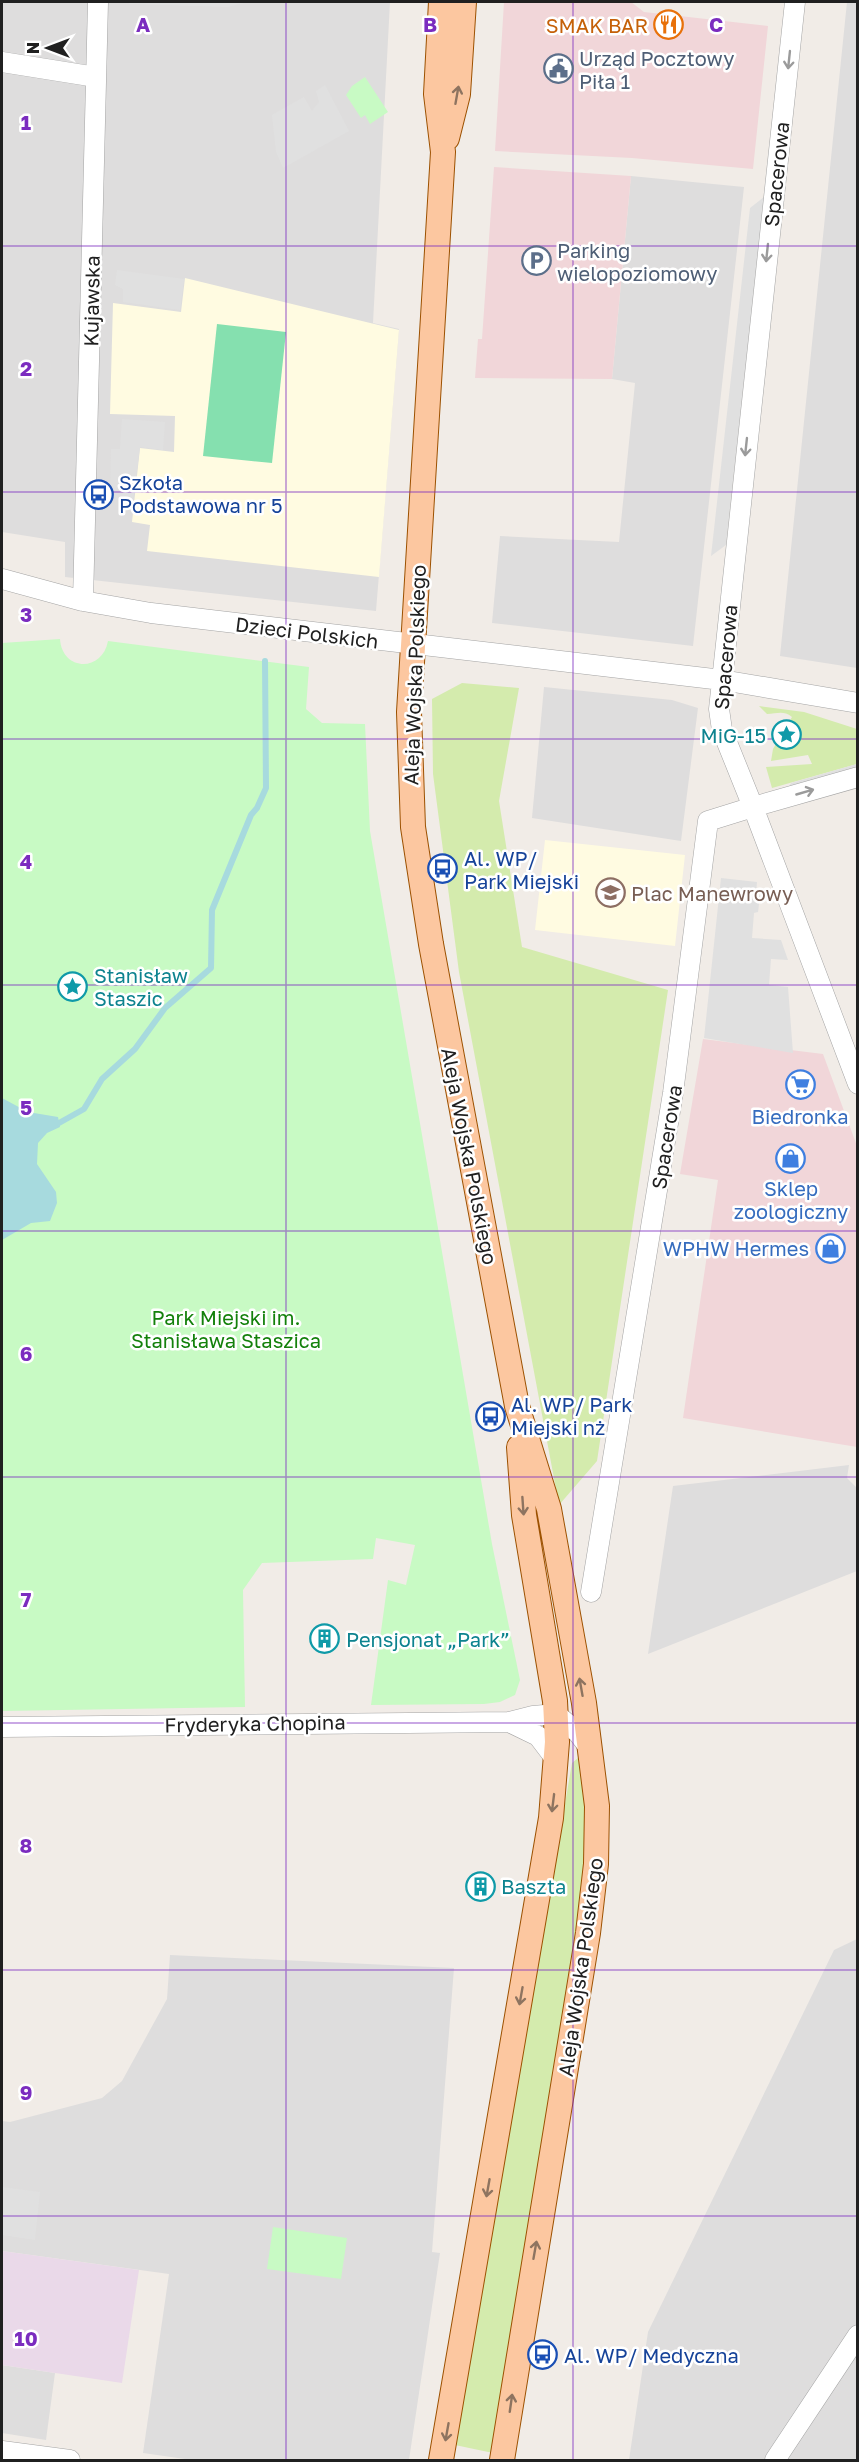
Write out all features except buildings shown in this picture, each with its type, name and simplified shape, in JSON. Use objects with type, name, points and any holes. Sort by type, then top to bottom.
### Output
[{"type":"main road","name":"Aleja Wojska Polskiego","points":[[441,2],[436,94],[443,152],[412,645],[409,736],[414,839],[431,944],[517,1406],[549,1509],[591,1750],[597,1828],[592,1907],[502,2460]]},
{"type":"main road","name":"Aleja Wojska Polskiego","points":[[443,152],[458,94],[464,2]]},
{"type":"main road","name":"Aleja Wojska Polskiego","points":[[441,2460],[551,1818],[557,1761],[556,1714],[549,1660],[524,1515],[517,1406]]},
{"type":"street","name":"Kujawska","points":[[83,601],[98,2]]},
{"type":"street","name":"Spacerowa","points":[[591,1592],[673,1093],[708,821],[753,807],[722,730],[719,709],[795,2]]},
{"type":"street","points":[[2,62],[96,77]]},
{"type":"street","name":"Dzieci Polskich","points":[[2,579],[83,601],[151,613],[722,680],[858,703]]},
{"type":"street","points":[[858,777],[753,807],[858,1084]]},
{"type":"street","points":[[556,1714],[578,1733],[591,1750]]},
{"type":"street","name":"Fryderyka Chopina","points":[[2,1727],[509,1722],[533,1716],[556,1714]]},
{"type":"street","name":"Fryderyka Chopina","points":[[509,1722],[538,1736],[557,1761]]},
{"type":"street","points":[[775,2460],[858,2335]]},
{"type":"street","points":[[2,2451],[70,2460]]},
{"type":"shaded area","points":[[2,2],[390,2],[373,323],[399,329],[376,611],[65,577],[65,542],[2,532]]},
{"type":"shaded area","points":[[129,2],[247,2],[228,7],[129,4]]},
{"type":"shaded area","points":[[504,2],[631,2],[644,12],[768,26],[753,169],[632,158],[495,151]]},
{"type":"shaded area","points":[[847,2],[858,2],[857,668],[780,656]]},
{"type":"shaded area","points":[[325,85],[349,131],[283,168],[276,152],[272,115],[304,97],[312,111],[319,102],[316,91]]},
{"type":"shaded area","points":[[494,167],[631,176],[612,379],[475,378],[478,339],[482,339]]},
{"type":"shaded area","points":[[631,176],[744,187],[693,646],[492,623],[500,536],[619,542],[635,383],[612,379]]},
{"type":"shaded area","points":[[764,197],[726,545],[711,556],[750,208]]},
{"type":"shaded area","points":[[117,270],[184,279],[180,310],[123,302],[123,289],[115,285]]},
{"type":"shaded area","points":[[185,278],[399,330],[379,577],[147,551],[150,525],[132,522],[140,448],[174,452],[175,416],[110,414],[113,303],[181,312]]},
{"type":"shaded area","points":[[122,419],[165,422],[163,450],[140,447],[133,502],[110,499],[111,449],[120,449]]},
{"type":"shaded area","points":[[544,687],[672,700],[698,708],[681,841],[532,818]]},
{"type":"shaded area","points":[[857,764],[857,777],[783,799],[791,783]]},
{"type":"shaded area","name":"Plac Manewrowy","points":[[545,840],[685,855],[675,946],[535,930]]},
{"type":"shaded area","points":[[721,878],[757,882],[756,895],[760,896],[758,912],[754,913],[752,938],[781,940],[788,960],[771,959],[769,985],[788,987],[793,1053],[704,1038]]},
{"type":"shaded area","points":[[703,1039],[823,1054],[857,1146],[857,1447],[683,1418],[718,1180],[680,1174]]},
{"type":"shaded area","points":[[849,1465],[847,1478],[857,1488],[857,1571],[648,1654],[673,1486]]},
{"type":"shaded area","points":[[857,1939],[857,2460],[629,2460],[648,2332],[834,1950]]},
{"type":"shaded area","points":[[170,1955],[454,1968],[432,2252],[440,2253],[409,2460],[192,2460],[143,2453],[169,2274],[2,2251],[2,2121],[10,2122],[102,2098],[122,2081],[167,1999]]},
{"type":"shaded area","points":[[2,2187],[40,2192],[35,2240],[2,2235]]},
{"type":"shaded area","points":[[2,2251],[139,2270],[122,2383],[2,2365]]},
{"type":"shaded area","points":[[2,2365],[55,2373],[46,2440],[2,2433]]},
{"type":"green space","points":[[365,77],[388,112],[370,124],[365,115],[361,118],[346,95],[352,86]]},
{"type":"green space","points":[[217,324],[286,332],[272,463],[203,456]]},
{"type":"green space","name":"Park Miejski im. Stanisława Staszica","points":[[60,639],[62,650],[68,657],[82,664],[98,659],[108,641],[309,667],[306,709],[322,723],[365,724],[370,831],[492,1544],[520,1680],[515,1695],[500,1702],[371,1705],[388,1580],[406,1585],[415,1545],[376,1538],[373,1559],[262,1563],[243,1590],[245,1707],[2,1711],[2,643]]},
{"type":"green space","points":[[462,683],[519,688],[499,801],[522,947],[668,990],[597,1461],[559,1505],[459,972],[433,774],[432,699]]},
{"type":"green space","points":[[759,706],[804,712],[857,729],[857,764],[772,788],[766,767],[812,764],[808,755],[771,761],[773,749],[792,717],[783,713],[767,714]]},
{"type":"green space","points":[[578,1758],[585,1797],[584,1882],[493,2453],[455,2445],[572,1763]]},
{"type":"green space","points":[[273,2227],[347,2238],[341,2279],[267,2269]]},
{"type":"water","points":[[2,1098],[28,1112],[58,1117],[60,1127],[47,1133],[38,1143],[37,1164],[56,1192],[57,1203],[50,1221],[31,1223],[2,1240]]},
{"type":"waterway","points":[[59,1123],[84,1109],[102,1079],[135,1049],[165,1008],[211,968],[212,910],[251,815],[257,808],[266,788],[265,661]]},
{"type":"place","name":"SMAK BAR","points":[[669,25]]},
{"type":"place","name":"Urząd Pocztowy Piła 1","points":[[558,69]]},
{"type":"place","name":"Parking wielopoziomowy","points":[[536,261]]},
{"type":"place","name":"Szkoła Podstawowa nr 5","points":[[98,494]]},
{"type":"place","name":"MiG-15","points":[[787,735]]},
{"type":"place","name":"Al. WP/ Park Miejski","points":[[443,869]]},
{"type":"place","name":"Plac Manewrowy","points":[[610,893]]},
{"type":"place","name":"Stanisław Staszic","points":[[73,986]]},
{"type":"place","name":"Biedronka","points":[[800,1085]]},
{"type":"place","name":"Sklep zoologiczny","points":[[791,1158]]},
{"type":"place","name":"WPHW Hermes","points":[[830,1248]]},
{"type":"place","name":"Al. WP/ Park Miejski nż","points":[[490,1416]]},
{"type":"place","name":"Pensjonat „Park”","points":[[325,1639]]},
{"type":"place","name":"Baszta","points":[[480,1886]]},
{"type":"place","name":"Al. WP/ Medyczna","points":[[543,2355]]}]
